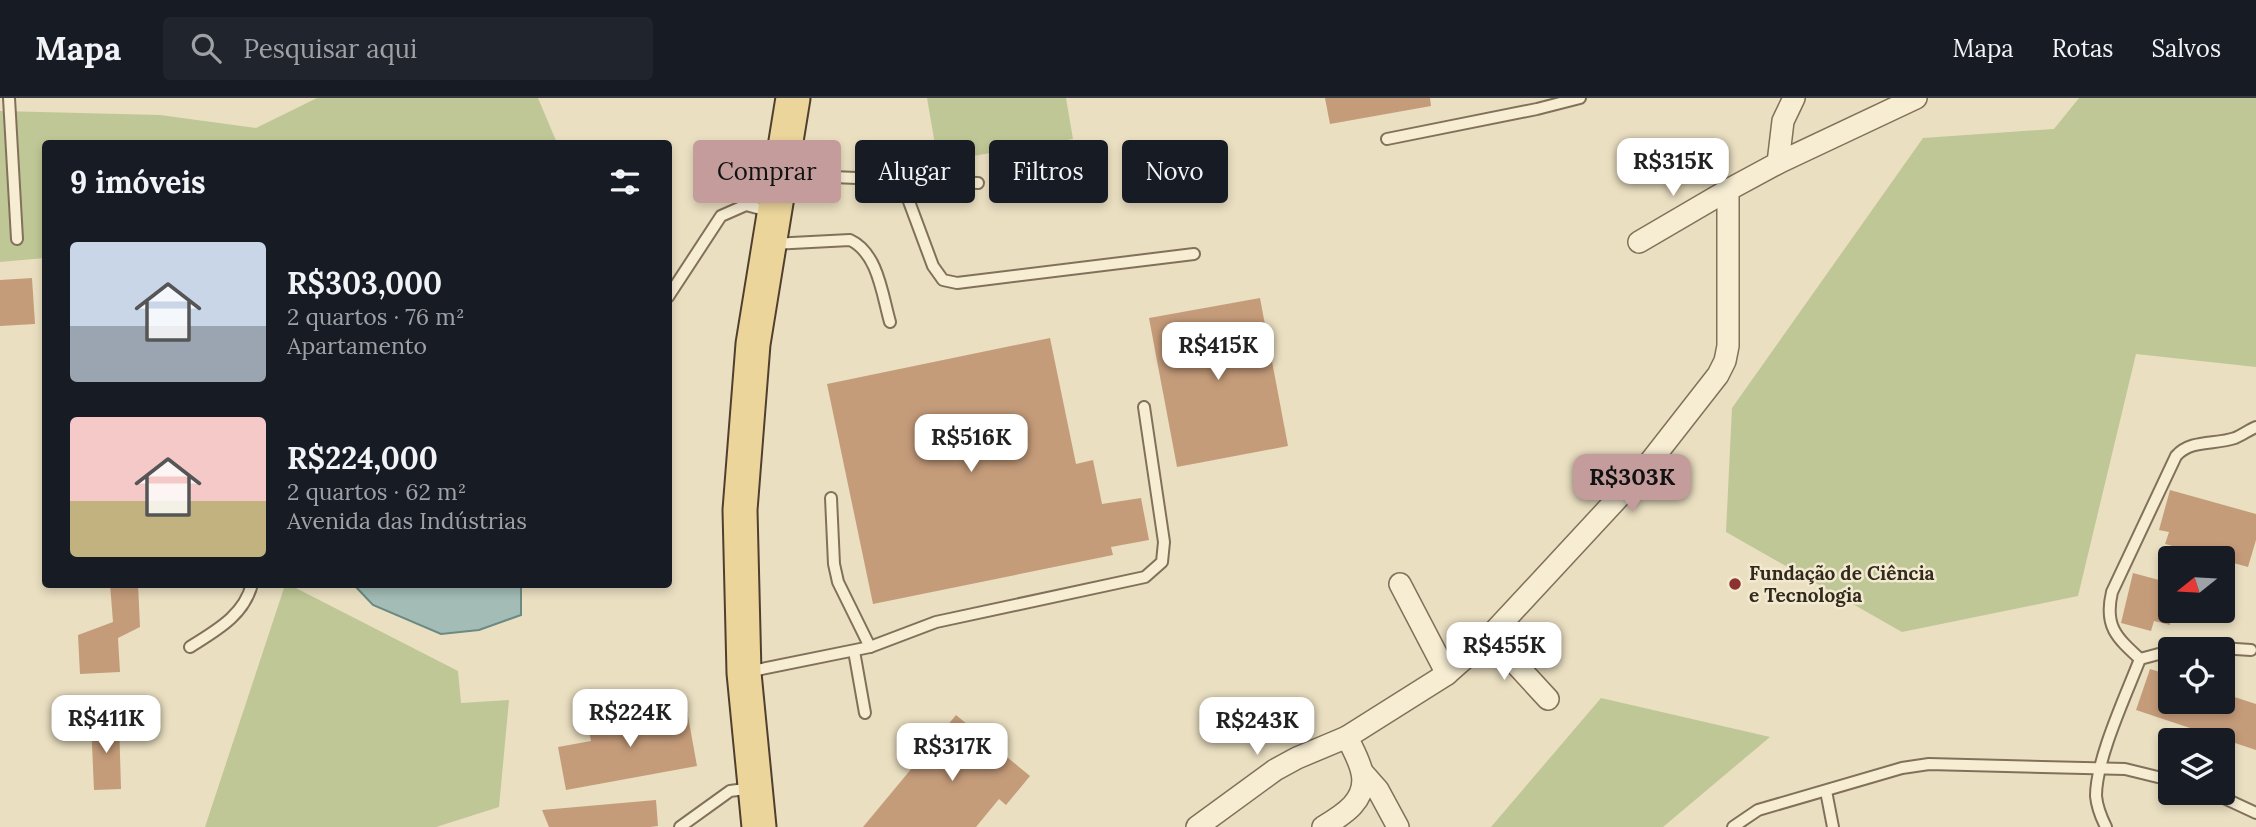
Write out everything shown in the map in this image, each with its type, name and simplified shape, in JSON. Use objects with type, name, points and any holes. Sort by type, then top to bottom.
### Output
[{"type":"main road","points":[[786,140],[793,98]]},
{"type":"main road","points":[[759,827],[744,673],[740,510],[753,344],[776,203]]},
{"type":"street","points":[[1778,163],[1783,121],[1794,98]]},
{"type":"street","points":[[1639,242],[1778,163],[1916,98]]},
{"type":"street","points":[[1197,827],[1275,770],[1347,737],[1447,674],[1490,636],[1643,471],[1718,375],[1725,361],[1728,346],[1728,190]]},
{"type":"street","points":[[1400,584],[1447,674]]},
{"type":"street","points":[[1490,636],[1548,699]]},
{"type":"street","points":[[1347,737],[1363,774],[1378,790],[1398,827]]},
{"type":"street","points":[[1323,827],[1349,811],[1361,793],[1363,774]]},
{"type":"lane","points":[[9,98],[17,239]]},
{"type":"lane","points":[[1387,139],[1537,110],[1580,98]]},
{"type":"lane","points":[[910,203],[933,266],[943,280],[957,283],[1194,254]]},
{"type":"lane","points":[[672,291],[721,216],[746,205],[772,228],[850,240],[861,246],[870,258],[890,322]]},
{"type":"lane","points":[[744,673],[870,647],[936,622],[1145,577],[1162,562],[1164,542],[1144,407]]},
{"type":"lane","points":[[2140,659],[2119,640],[2110,624],[2108,608],[2112,592],[2176,456],[2191,445],[2235,438],[2256,427]]},
{"type":"lane","points":[[831,498],[834,564],[838,582],[870,647]]},
{"type":"lane","points":[[190,648],[219,629],[239,611],[249,598],[251,588]]},
{"type":"lane","points":[[2235,649],[2251,650]]},
{"type":"lane","points":[[854,651],[865,713]]},
{"type":"lane","points":[[2140,659],[2158,654]]},
{"type":"lane","points":[[2106,827],[2096,796],[2099,768],[2140,659]]},
{"type":"lane","points":[[1733,827],[1758,810],[1902,768],[1929,764],[2125,769],[2158,777]]},
{"type":"lane","points":[[680,827],[730,791],[755,788]]},
{"type":"lane","points":[[1826,790],[1833,827]]},
{"type":"lane","points":[[2235,803],[2256,813]]},
{"type":"green space","points":[[317,98],[538,98],[556,140],[42,140],[42,258],[0,262],[0,111],[160,115],[256,128]]},
{"type":"green space","points":[[927,98],[1066,98],[1073,139],[989,140],[989,153],[975,156],[975,140],[934,140]]},
{"type":"green space","points":[[2079,98],[2256,98],[2256,367],[2136,354],[2078,596],[1902,632],[1726,532],[1732,408],[1923,138],[2054,129]]},
{"type":"green space","points":[[284,588],[296,588],[458,671],[461,703],[509,700],[499,807],[436,827],[205,827]]},
{"type":"green space","points":[[1601,698],[1770,737],[1663,827],[1491,827]]},
{"type":"water","points":[[357,588],[521,588],[521,615],[479,630],[441,634],[373,605]]},
{"type":"building","points":[[1325,98],[1430,98],[1431,106],[1330,124]]},
{"type":"building","points":[[32,278],[35,324],[0,326],[0,280]]},
{"type":"building","points":[[1260,298],[1288,446],[1177,467],[1149,318]]},
{"type":"building","points":[[1050,338],[1076,464],[1093,460],[1102,504],[1141,498],[1149,540],[1111,547],[1113,555],[873,604],[827,384]]},
{"type":"building","points":[[2170,490],[2256,514],[2256,540],[2248,567],[2235,563],[2235,546],[2172,546],[2165,544],[2169,532],[2159,530]]},
{"type":"building","points":[[2133,573],[2158,580],[2158,622],[2154,621],[2151,631],[2121,623]]},
{"type":"building","points":[[110,588],[138,588],[140,627],[118,638],[120,672],[80,674],[78,635],[113,622]]},
{"type":"building","points":[[2150,669],[2158,671],[2158,714],[2235,714],[2235,697],[2256,704],[2256,750],[2235,743],[2235,728],[2190,728],[2136,710]]},
{"type":"building","points":[[686,705],[697,766],[566,790],[558,747],[591,741],[588,724]]},
{"type":"building","points":[[956,715],[1030,776],[1006,805],[999,799],[976,827],[863,827]]},
{"type":"building","points":[[119,721],[121,789],[94,790],[91,722]]},
{"type":"building","points":[[656,800],[658,826],[650,827],[549,827],[542,810]]},
{"type":"place","name":"Fundação de Ciência e Tecnologia","points":[[1735,584]]}]
